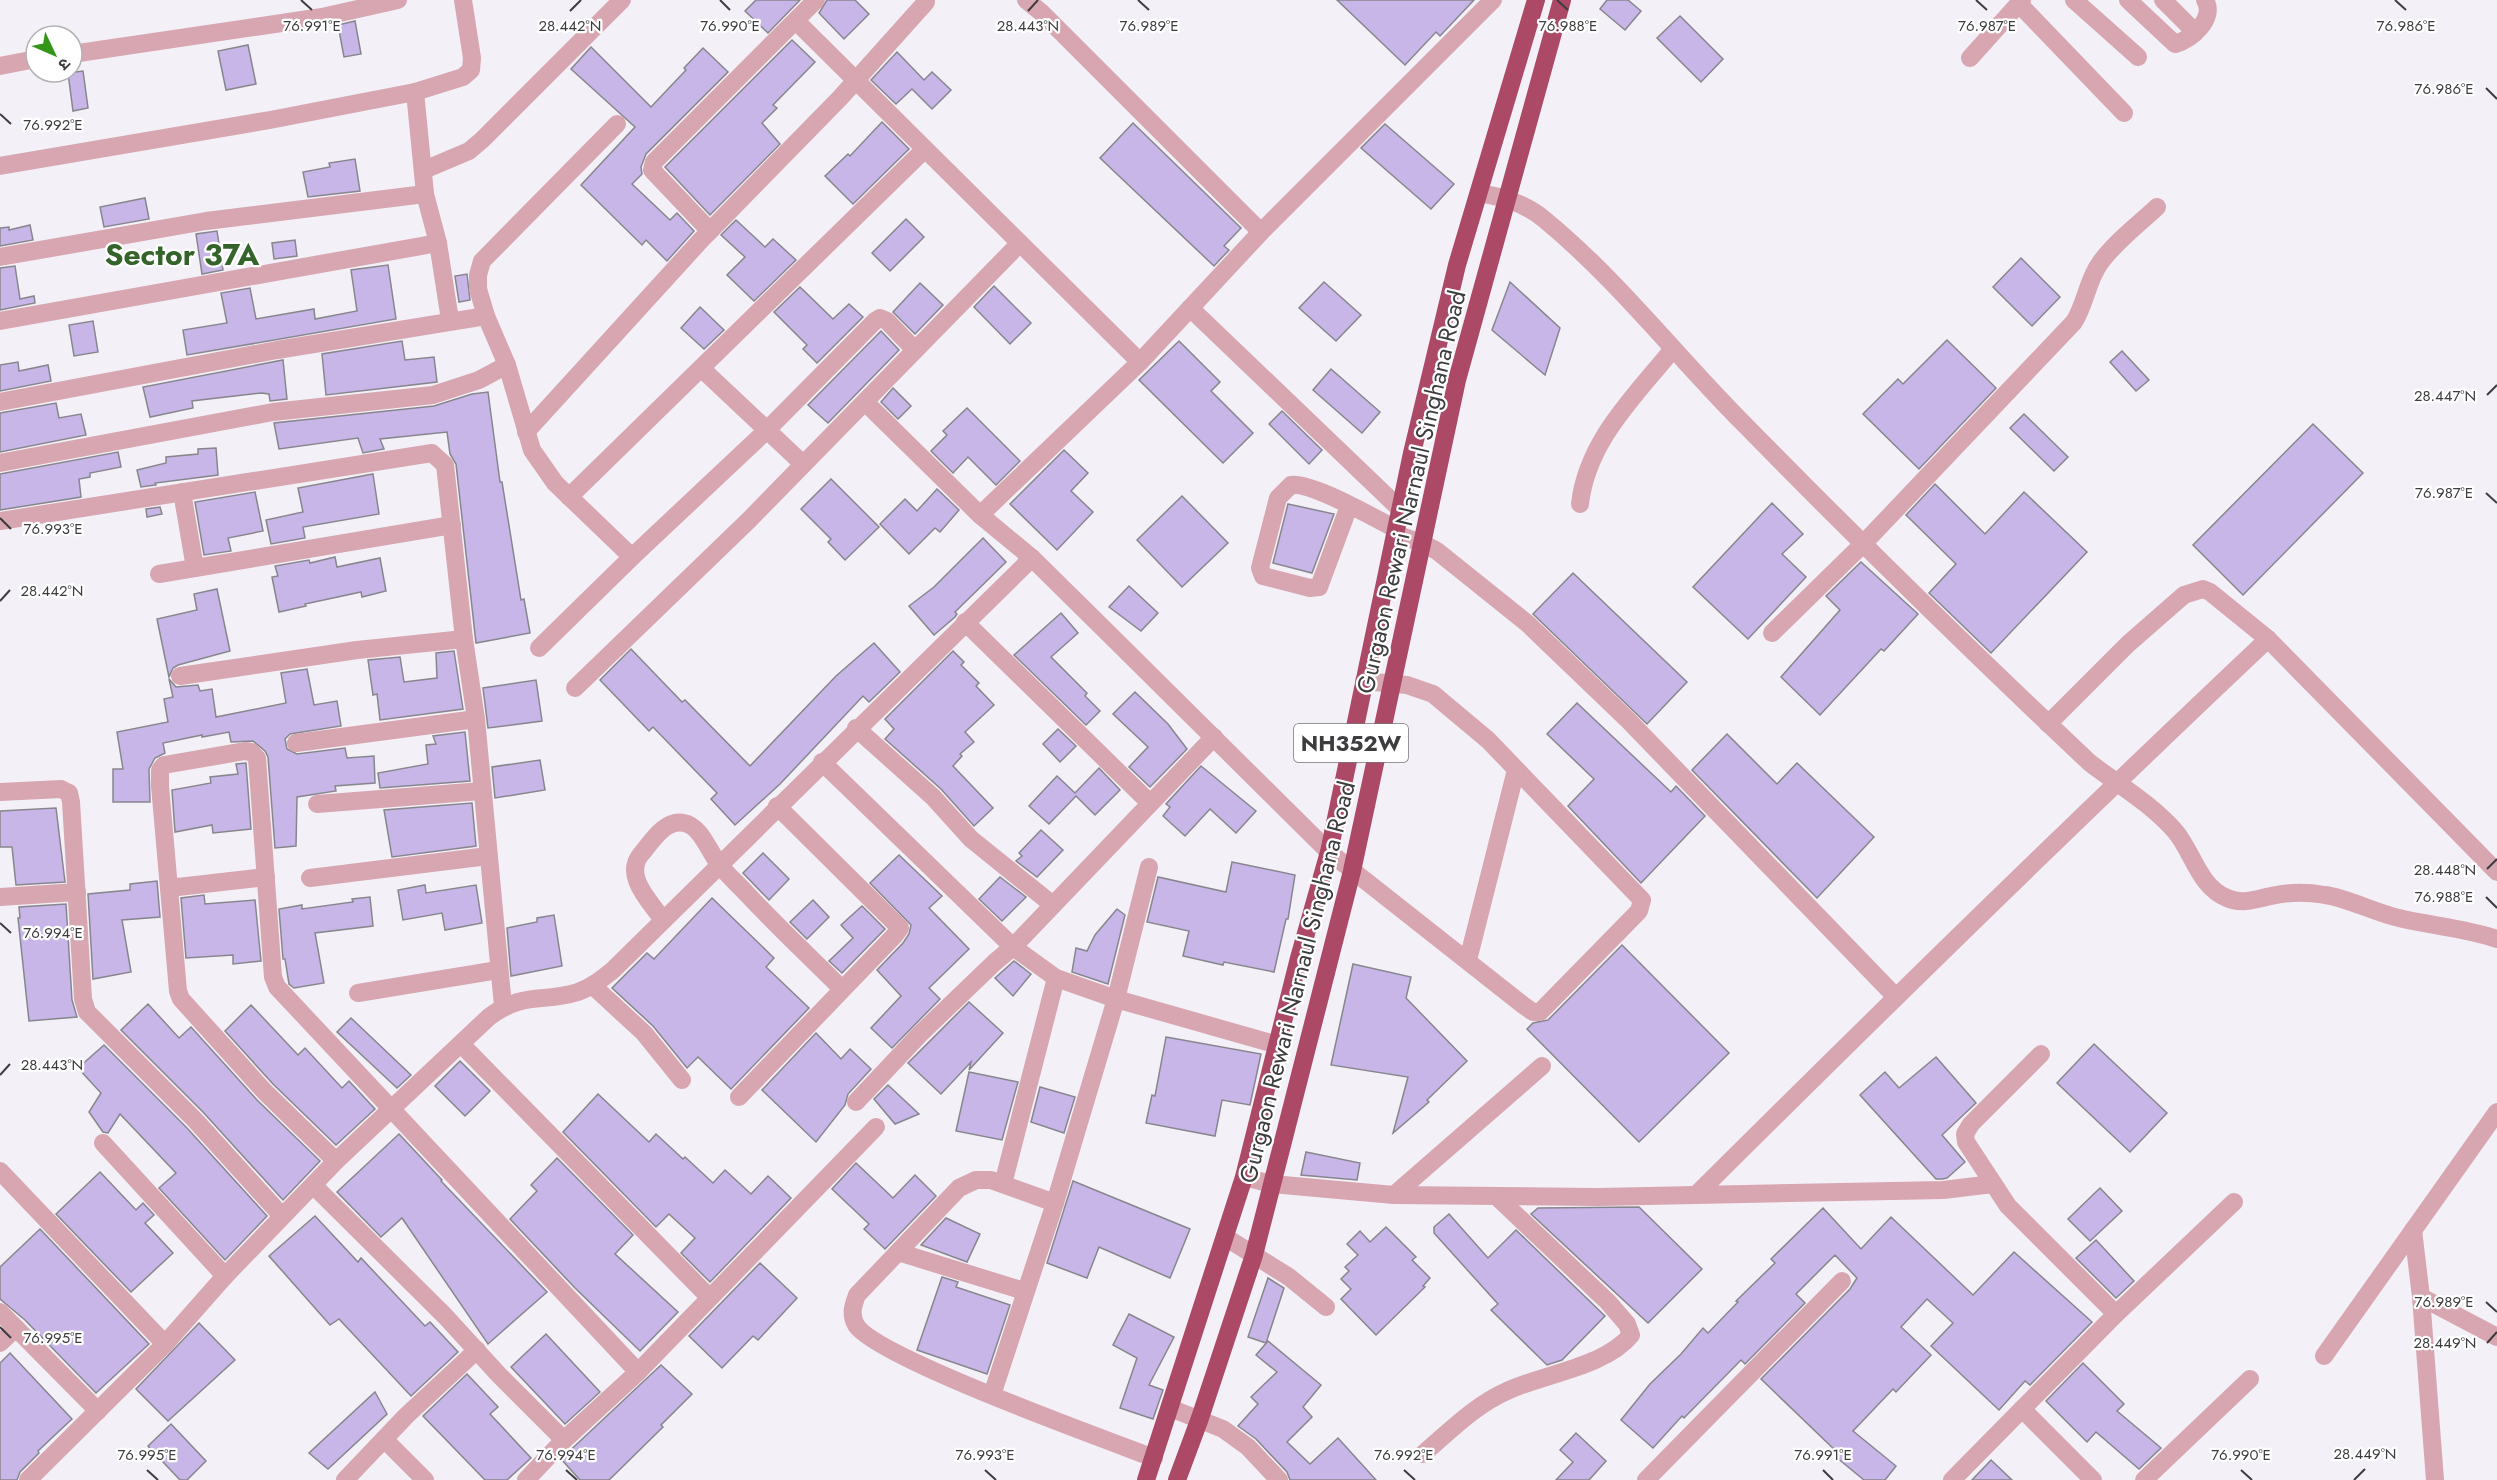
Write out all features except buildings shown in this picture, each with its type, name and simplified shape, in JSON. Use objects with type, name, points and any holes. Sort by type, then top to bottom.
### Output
[{"type":"highway","name":"NH352W","points":[[1146,1480],[1245,1177],[1329,852],[1400,509],[1457,265],[1536,0]]},
{"type":"highway","name":"Gurgaon Rewari Narnaul Singhana Road","points":[[1177,1480],[1254,1255],[1352,871],[1457,380],[1562,0]]},
{"type":"street","points":[[84,52],[322,17],[398,0]]},
{"type":"street","points":[[0,166],[270,120],[415,92],[463,77],[471,70],[472,58],[463,0]]},
{"type":"street","points":[[424,170],[469,151],[482,140],[622,0]]},
{"type":"street","points":[[710,231],[652,170],[654,162],[816,0]]},
{"type":"street","points":[[1026,0],[1042,13],[1261,232]]},
{"type":"street","points":[[980,515],[1140,362],[1261,232],[1493,0]]},
{"type":"street","points":[[2074,0],[2138,57]]},
{"type":"street","points":[[2128,0],[2173,43],[2178,43],[2194,31],[2208,15],[2209,10],[2205,0]]},
{"type":"street","points":[[2163,0],[2194,31]]},
{"type":"street","points":[[526,432],[710,231],[857,80],[926,2]]},
{"type":"street","points":[[1970,58],[2021,2],[2124,113]]},
{"type":"street","points":[[796,21],[1140,362]]},
{"type":"street","points":[[0,66],[24,61]]},
{"type":"street","points":[[415,92],[425,194],[438,243],[450,320]]},
{"type":"street","points":[[617,124],[482,261],[478,275],[478,289],[486,316],[507,365],[532,450],[542,467],[569,497],[632,557]]},
{"type":"street","points":[[569,497],[924,150]]},
{"type":"street","points":[[1479,193],[1507,198],[1544,219],[1601,272],[1742,423],[1863,544],[2090,763],[2115,783],[2138,796],[2176,832],[2204,881],[2216,892],[2227,899],[2241,902],[2297,893],[2327,895],[2400,918],[2468,930],[2497,939]]},
{"type":"street","points":[[0,257],[206,221],[425,194]]},
{"type":"street","points":[[1772,633],[1863,544],[2074,322],[2082,310],[2088,285],[2100,262],[2157,207]]},
{"type":"street","points":[[0,321],[438,243]]},
{"type":"street","points":[[575,688],[749,520],[1020,243]]},
{"type":"street","points":[[1190,308],[1400,509]]},
{"type":"street","points":[[0,402],[450,320],[486,316]]},
{"type":"street","points":[[539,648],[767,430],[874,321],[880,318],[887,321],[915,350]]},
{"type":"street","points":[[1580,504],[1585,477],[1594,452],[1609,428],[1673,349]]},
{"type":"street","points":[[0,463],[273,412],[433,395],[479,380],[507,365]]},
{"type":"street","points":[[702,369],[803,464]]},
{"type":"street","points":[[865,402],[980,515],[1032,558],[1329,852],[1523,1005],[1537,1013],[1639,911],[1642,900],[1634,889],[1488,740],[1433,694],[1407,685],[1364,681]]},
{"type":"street","points":[[0,521],[432,453],[445,465],[464,639],[476,719],[503,1006]]},
{"type":"street","points":[[1349,506],[1319,587],[1310,588],[1263,576],[1260,568],[1278,498],[1291,485],[1304,485],[1349,506],[1437,551],[1528,624],[1628,720],[1895,996]]},
{"type":"street","points":[[182,492],[195,568]]},
{"type":"street","points":[[159,574],[452,525]]},
{"type":"street","points":[[28,1480],[165,1344],[282,1216],[390,1108],[503,1006],[520,1000],[575,993],[593,986],[613,970],[856,728],[1032,558]]},
{"type":"street","points":[[2049,724],[2128,644],[2184,595],[2192,591],[2210,592],[2268,639],[2497,872]]},
{"type":"street","points":[[965,622],[1150,803]]},
{"type":"street","points":[[180,676],[357,650],[464,639]]},
{"type":"street","points":[[1696,1195],[1895,996],[2268,639]]},
{"type":"street","points":[[296,743],[476,719]]},
{"type":"street","points":[[856,728],[933,797],[972,839],[1053,905]]},
{"type":"street","points":[[856,1102],[920,1034],[1013,947],[1214,737]]},
{"type":"street","points":[[336,1161],[265,1092],[181,999],[178,991],[160,770],[164,765],[244,751],[251,752],[258,761],[273,977],[277,987],[638,1371]]},
{"type":"street","points":[[822,762],[1013,947],[1056,978],[1116,999],[1278,1045]]},
{"type":"street","points":[[1468,960],[1516,770]]},
{"type":"street","points":[[0,792],[61,789],[69,793],[83,999],[87,1012],[195,1120],[282,1216]]},
{"type":"street","points":[[317,804],[482,791]]},
{"type":"street","points":[[740,1097],[900,928],[777,806]]},
{"type":"street","points":[[663,920],[636,881],[633,869],[636,859],[663,828],[674,823],[685,823],[694,827],[719,864],[778,927],[842,989]]},
{"type":"street","points":[[310,878],[488,856]]},
{"type":"street","points":[[992,1395],[1055,1203],[1116,999],[1149,867]]},
{"type":"street","points":[[169,888],[266,877]]},
{"type":"street","points":[[0,897],[77,892]]},
{"type":"street","points":[[358,993],[498,970]]},
{"type":"street","points":[[1003,1184],[1056,978]]},
{"type":"street","points":[[593,986],[644,1033],[682,1080]]},
{"type":"street","points":[[461,1044],[709,1297]]},
{"type":"street","points":[[2041,1054],[1971,1124],[1965,1134],[1966,1142],[1993,1184],[2021,1221],[2116,1314]]},
{"type":"street","points":[[1394,1195],[1542,1066]]},
{"type":"street","points":[[2324,1356],[2497,1112]]},
{"type":"street","points":[[526,1480],[564,1440],[638,1371],[876,1127]]},
{"type":"street","points":[[103,1143],[225,1276]]},
{"type":"street","points":[[0,1172],[165,1344]]},
{"type":"street","points":[[1245,1177],[1272,1184],[1394,1195],[1496,1196],[1944,1190],[1993,1184]]},
{"type":"street","points":[[1055,1203],[991,1180],[976,1180],[959,1188],[856,1294],[851,1310],[857,1327],[882,1345],[934,1371],[1154,1458]]},
{"type":"street","points":[[313,1185],[564,1440]]},
{"type":"street","points":[[1423,1454],[1478,1407],[1505,1391],[1598,1359],[1623,1345],[1630,1335],[1628,1324],[1608,1302],[1496,1196]]},
{"type":"street","points":[[1952,1480],[2116,1314],[2234,1202]]},
{"type":"street","points":[[2413,1230],[2421,1297],[2435,1480]]},
{"type":"street","points":[[1225,1237],[1289,1277],[1326,1307]]},
{"type":"street","points":[[898,1252],[1024,1292]]},
{"type":"street","points":[[1646,1480],[1842,1281]]},
{"type":"street","points":[[2421,1297],[2497,1337]]},
{"type":"street","points":[[0,1312],[98,1411]]},
{"type":"street","points":[[0,1342],[16,1328]]},
{"type":"street","points":[[345,1480],[384,1439],[477,1350]]},
{"type":"street","points":[[2145,1480],[2250,1379]]},
{"type":"street","points":[[1170,1408],[1223,1429],[1248,1447],[1279,1480]]},
{"type":"street","points":[[2022,1409],[2093,1480]]},
{"type":"street","points":[[384,1439],[425,1480]]},
{"type":"district","name":"Sector 37A","points":[[182,254]]}]
